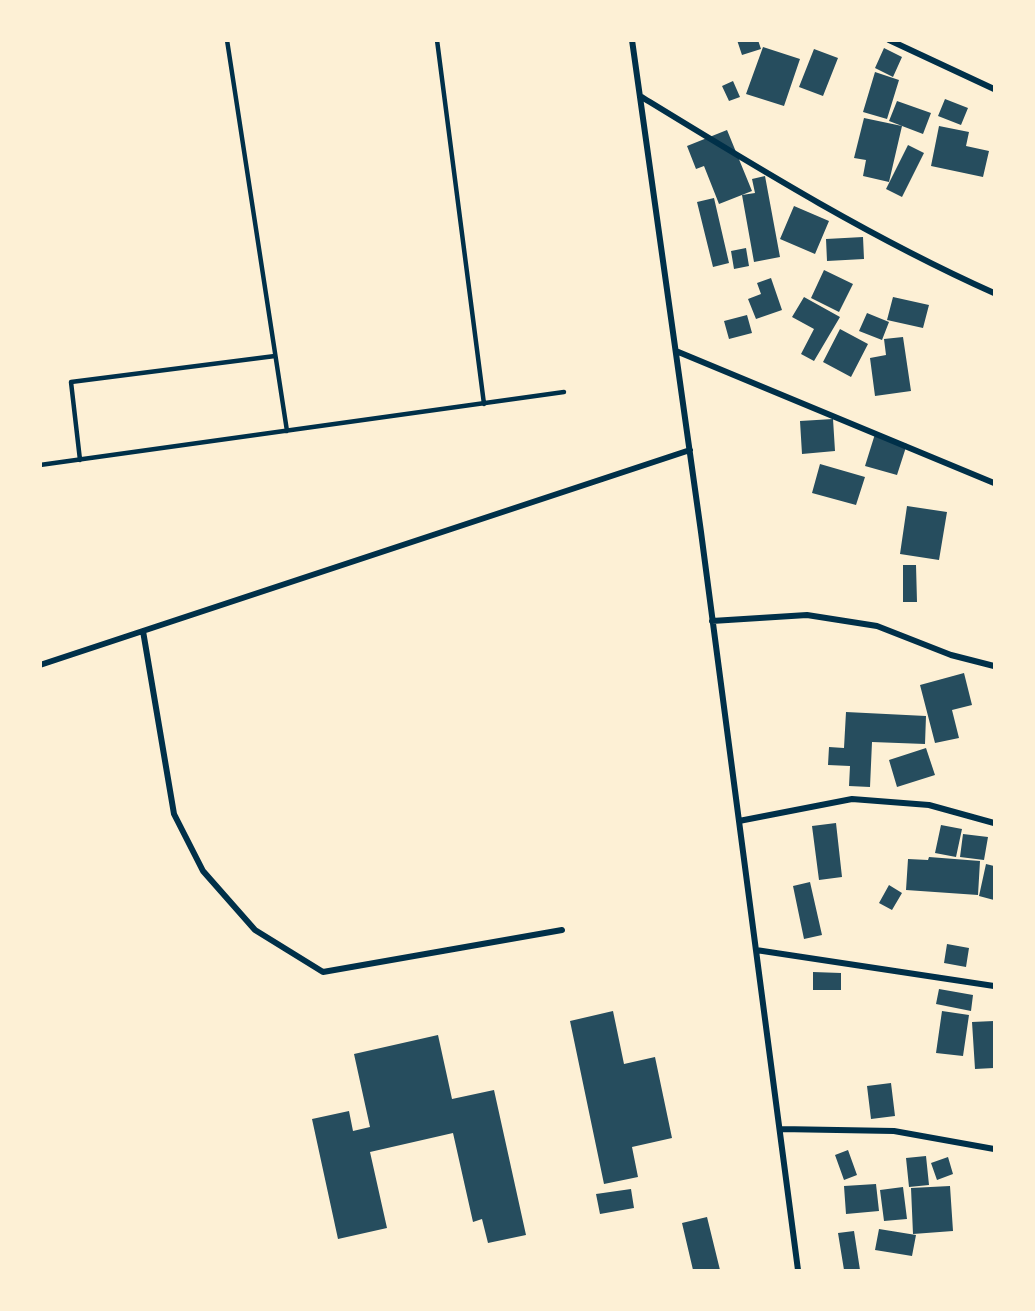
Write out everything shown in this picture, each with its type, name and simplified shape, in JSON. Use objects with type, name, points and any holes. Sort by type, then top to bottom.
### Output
[{"type":"street","points":[[632,40],[690,450],[798,1270]]},
{"type":"street","points":[[889,40],[994,89]]},
{"type":"street","points":[[640,96],[782,183],[927,263],[994,293]]},
{"type":"street","points":[[676,351],[994,483]]},
{"type":"street","points":[[40,665],[690,450]]},
{"type":"street","points":[[712,621],[807,615],[878,626],[951,655],[994,666]]},
{"type":"street","points":[[143,631],[174,814],[203,871],[255,930],[323,972],[562,930]]},
{"type":"street","points":[[739,821],[852,799],[929,805],[994,823]]},
{"type":"street","points":[[756,950],[994,986]]},
{"type":"street","points":[[780,1129],[894,1131],[994,1149]]},
{"type":"lane","points":[[227,40],[287,431]]},
{"type":"lane","points":[[437,40],[484,404]]},
{"type":"lane","points":[[80,460],[71,382],[275,356]]},
{"type":"lane","points":[[40,465],[564,392]]},
{"type":"building","points":[[737,40],[758,40],[761,49],[742,55]]},
{"type":"building","points":[[763,47],[800,59],[784,106],[746,94]]},
{"type":"building","points":[[884,48],[902,57],[893,77],[875,68]]},
{"type":"building","points":[[814,49],[838,58],[823,96],[799,87]]},
{"type":"building","points":[[875,72],[899,80],[887,119],[863,112]]},
{"type":"building","points":[[733,81],[740,97],[729,101],[722,86]]},
{"type":"building","points":[[945,99],[968,108],[961,125],[938,116]]},
{"type":"building","points":[[897,101],[931,113],[923,134],[889,121]]},
{"type":"building","points":[[864,118],[902,126],[889,182],[863,176],[866,160],[854,158]]},
{"type":"building","points":[[939,126],[969,132],[966,146],[989,151],[983,177],[931,166]]},
{"type":"building","points":[[727,130],[752,191],[719,204],[704,166],[696,169],[687,146]]},
{"type":"building","points":[[908,145],[924,153],[902,197],[886,189]]},
{"type":"building","points":[[765,176],[780,257],[754,262],[742,195],[755,193],[752,179]]},
{"type":"building","points":[[714,198],[729,263],[713,267],[697,202]]},
{"type":"building","points":[[794,206],[829,221],[815,254],[780,239]]},
{"type":"building","points":[[863,237],[864,259],[827,261],[826,239]]},
{"type":"building","points":[[746,248],[749,266],[734,269],[731,251]]},
{"type":"building","points":[[824,270],[853,284],[839,312],[811,298]]},
{"type":"building","points":[[771,278],[782,310],[756,319],[748,299],[761,294],[757,283]]},
{"type":"building","points":[[804,297],[840,317],[814,361],[801,354],[814,329],[792,317]]},
{"type":"building","points":[[893,297],[929,305],[923,328],[887,320]]},
{"type":"building","points":[[867,313],[889,322],[882,340],[859,331]]},
{"type":"building","points":[[747,315],[752,333],[729,339],[724,321]]},
{"type":"building","points":[[840,329],[868,344],[851,377],[823,362]]},
{"type":"building","points":[[903,337],[911,391],[875,396],[870,358],[886,355],[884,339]]},
{"type":"building","points":[[833,419],[835,451],[802,454],[800,421]]},
{"type":"building","points":[[875,434],[907,444],[897,475],[865,466]]},
{"type":"building","points":[[820,464],[865,477],[856,505],[812,493]]},
{"type":"building","points":[[907,506],[947,512],[939,560],[900,554]]},
{"type":"building","points":[[903,565],[916,565],[917,602],[903,602]]},
{"type":"building","points":[[964,673],[972,705],[952,710],[959,738],[935,743],[920,685]]},
{"type":"building","points":[[846,712],[926,716],[925,744],[872,742],[870,787],[849,786],[850,766],[828,765],[829,747],[844,748]]},
{"type":"building","points":[[926,748],[935,775],[897,787],[889,760]]},
{"type":"building","points":[[836,823],[842,877],[819,880],[812,826]]},
{"type":"building","points":[[941,825],[962,829],[956,857],[935,853]]},
{"type":"building","points":[[963,834],[988,837],[984,860],[960,857]]},
{"type":"building","points":[[929,857],[980,861],[978,895],[906,890],[908,859],[928,860]]},
{"type":"building","points":[[986,864],[994,866],[994,900],[979,896]]},
{"type":"building","points":[[810,882],[822,935],[804,939],[793,886]]},
{"type":"building","points":[[889,885],[902,893],[892,910],[879,903]]},
{"type":"building","points":[[947,944],[969,948],[966,967],[944,963]]},
{"type":"building","points":[[813,972],[841,973],[841,990],[813,990]]},
{"type":"building","points":[[939,989],[973,995],[971,1011],[936,1004]]},
{"type":"building","points":[[613,1011],[624,1064],[655,1057],[672,1138],[632,1147],[638,1177],[604,1184],[570,1021]]},
{"type":"building","points":[[942,1011],[969,1015],[963,1056],[936,1053]]},
{"type":"building","points":[[994,1021],[994,1068],[975,1069],[972,1022]]},
{"type":"building","points":[[438,1035],[452,1099],[494,1090],[526,1235],[488,1243],[482,1219],[473,1222],[453,1133],[370,1152],[387,1228],[338,1239],[312,1119],[349,1111],[353,1131],[370,1127],[354,1054]]},
{"type":"building","points":[[891,1083],[895,1116],[871,1119],[867,1086]]},
{"type":"building","points":[[848,1150],[857,1175],[844,1180],[835,1155]]},
{"type":"building","points":[[926,1156],[929,1185],[909,1187],[906,1158]]},
{"type":"building","points":[[948,1157],[953,1174],[937,1180],[931,1163]]},
{"type":"building","points":[[876,1184],[879,1211],[846,1214],[844,1186]]},
{"type":"building","points":[[950,1186],[953,1231],[913,1234],[911,1188]]},
{"type":"building","points":[[903,1187],[907,1219],[884,1221],[880,1190]]},
{"type":"building","points":[[631,1189],[634,1208],[600,1214],[596,1194]]},
{"type":"building","points":[[707,1217],[720,1270],[693,1270],[682,1223]]},
{"type":"building","points":[[879,1229],[916,1235],[912,1256],[875,1250]]},
{"type":"building","points":[[854,1231],[860,1270],[844,1270],[838,1233]]}]
